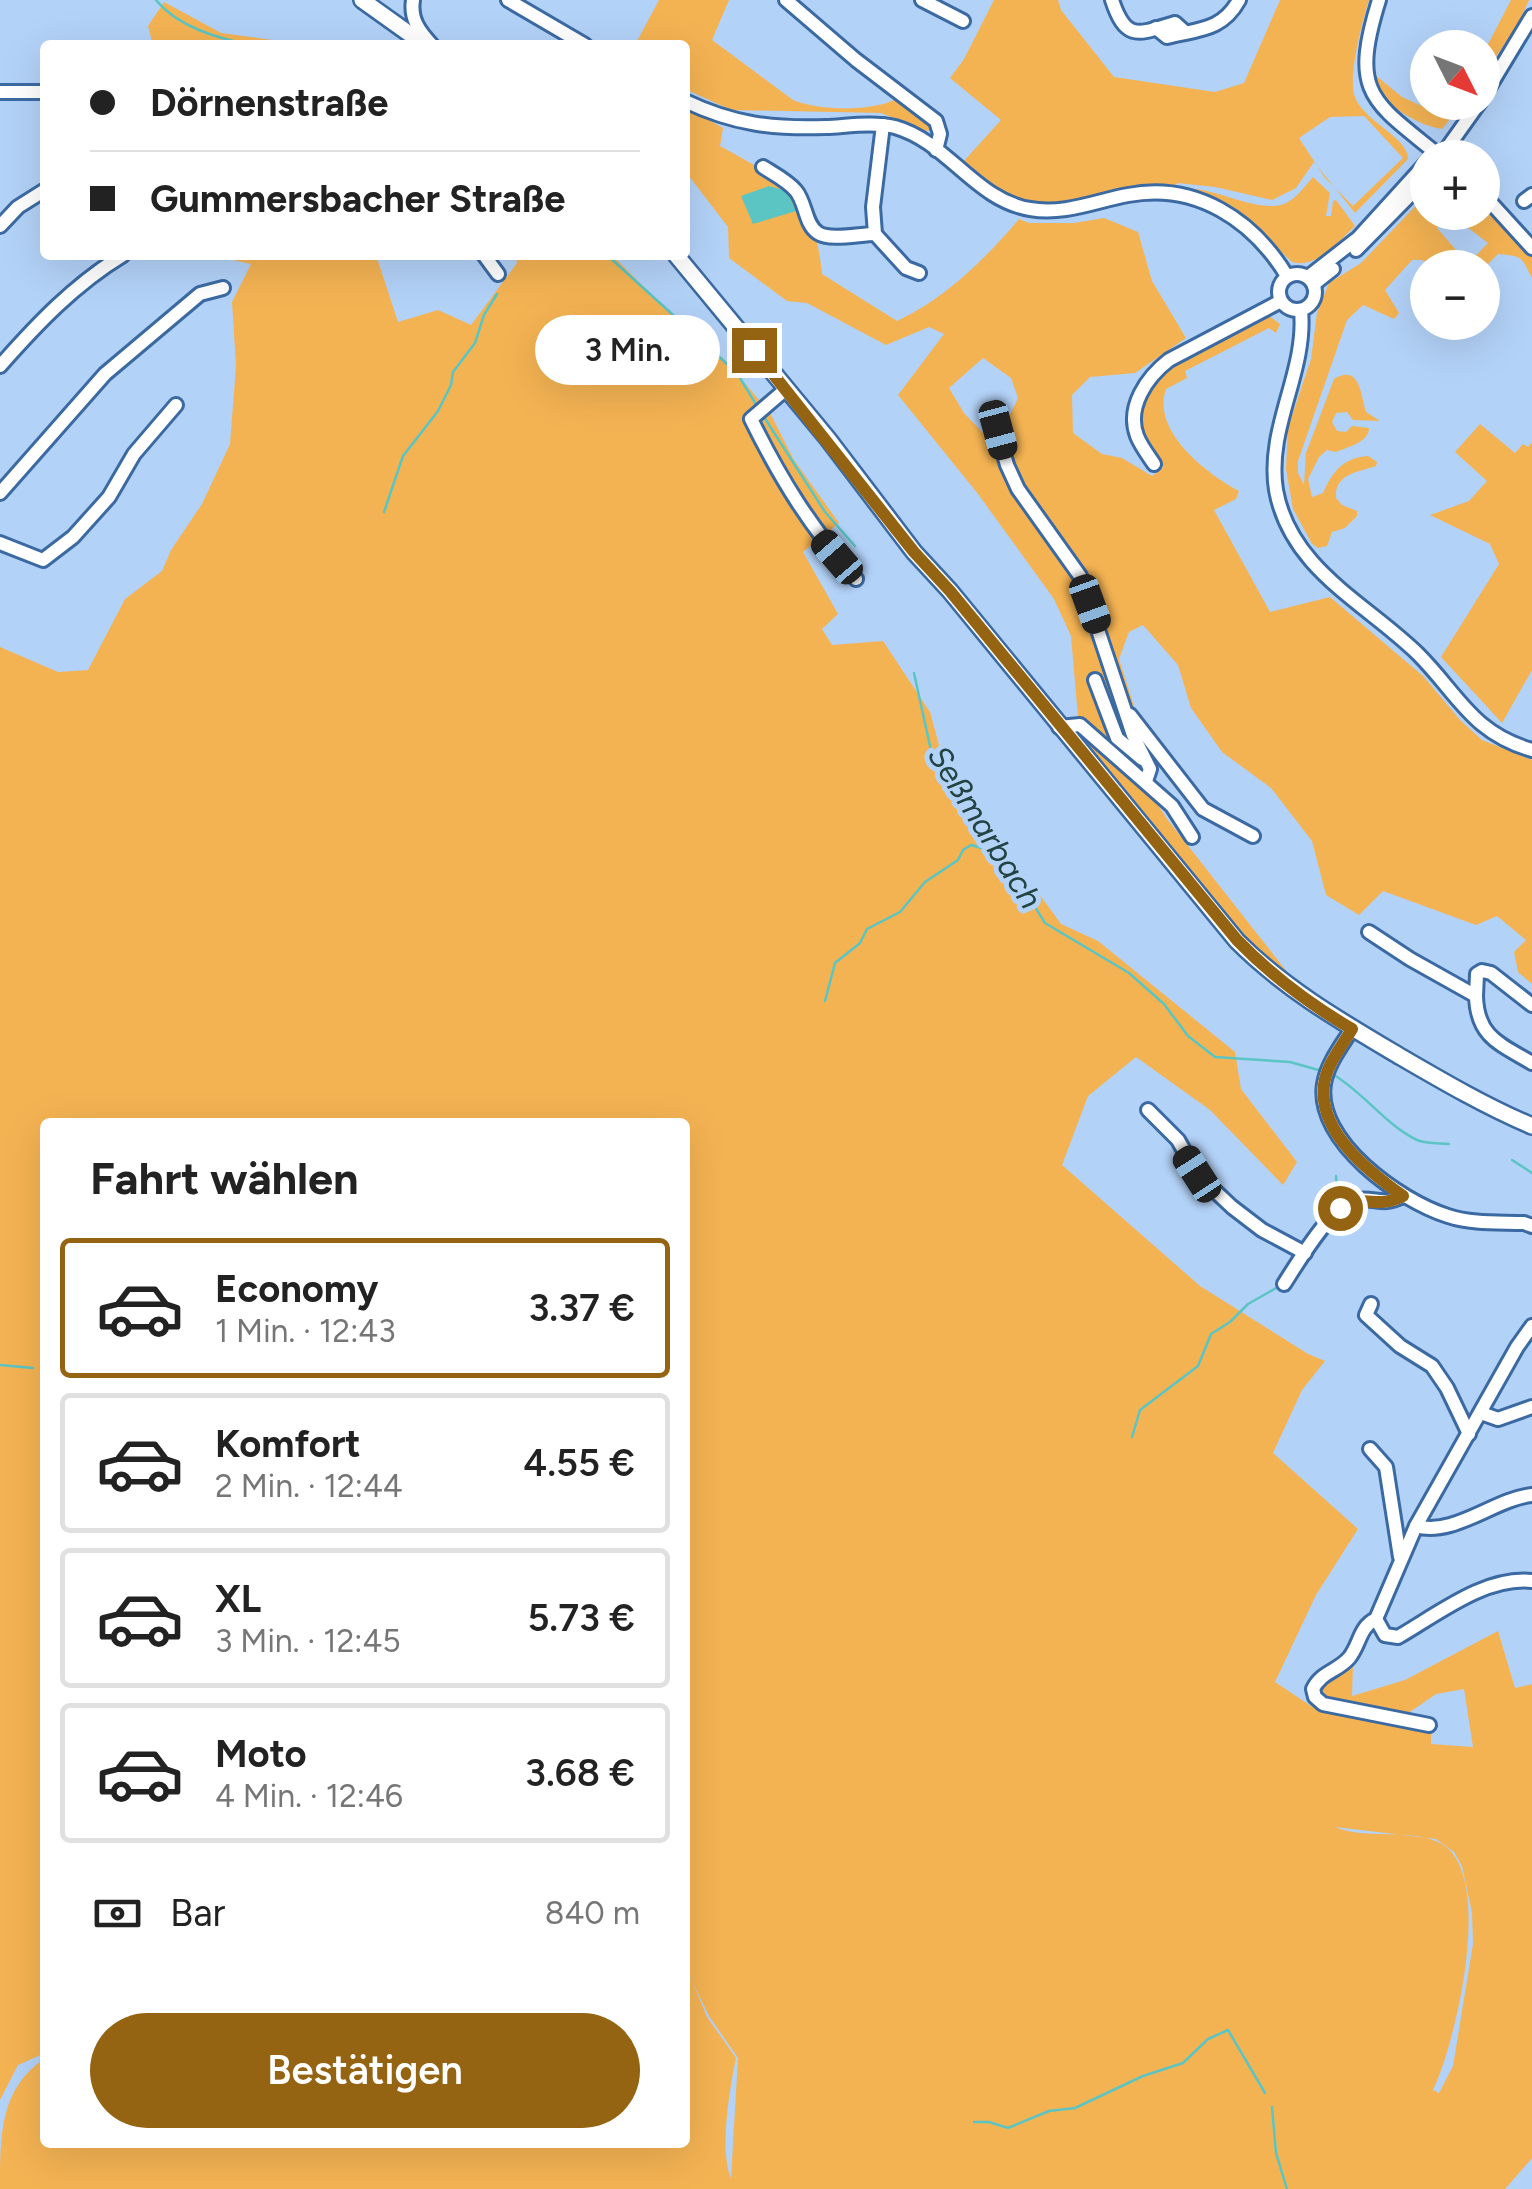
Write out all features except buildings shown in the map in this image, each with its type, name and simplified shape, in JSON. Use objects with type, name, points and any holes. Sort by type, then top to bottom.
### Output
[{"type":"main road","points":[[373,3],[421,40]]},
{"type":"main road","points":[[680,260],[914,552],[1262,966],[1305,1000],[1352,1029],[1530,1127]]},
{"type":"street","points":[[413,0],[412,15],[425,40]]},
{"type":"street","points":[[508,0],[576,40]]},
{"type":"street","points":[[786,0],[856,60],[936,120],[940,134],[936,150]]},
{"type":"street","points":[[922,0],[963,21]]},
{"type":"street","points":[[1112,0],[1127,30],[1136,34],[1175,23],[1185,32],[1220,24],[1239,0]]},
{"type":"street","points":[[1379,0],[1365,74],[1370,93],[1418,140]]},
{"type":"street","points":[[1500,69],[1532,16]]},
{"type":"street","points":[[0,92],[40,92]]},
{"type":"street","points":[[690,103],[726,119],[753,124],[883,125],[912,134],[988,193],[1018,207],[1072,210],[1149,193],[1199,200],[1228,213],[1255,233],[1287,276]]},
{"type":"street","points":[[1452,140],[1467,120]]},
{"type":"street","points":[[883,125],[872,207],[875,234],[906,268],[919,274]]},
{"type":"street","points":[[763,166],[794,188],[808,209],[808,222],[817,233],[875,234]]},
{"type":"street","points":[[1311,281],[1410,183]]},
{"type":"street","points":[[0,226],[18,207],[40,193]]},
{"type":"street","points":[[1311,281],[1361,247],[1410,195]]},
{"type":"street","points":[[1500,212],[1532,248]]},
{"type":"street","points":[[0,366],[72,292],[116,260]]},
{"type":"street","points":[[488,260],[498,274]]},
{"type":"street","points":[[1301,310],[1289,308],[1281,301],[1280,287],[1287,276],[1298,274],[1311,281]]},
{"type":"street","points":[[1311,281],[1314,298],[1301,310],[1301,353],[1275,454],[1277,493],[1297,543],[1328,580],[1420,656],[1488,732],[1532,750]]},
{"type":"street","points":[[0,493],[105,374],[200,294],[223,288]]},
{"type":"street","points":[[1154,464],[1136,434],[1136,404],[1153,372],[1281,301]]},
{"type":"street","points":[[786,390],[751,419],[796,504],[856,579]]},
{"type":"street","points":[[0,543],[43,560],[56,551],[109,497],[134,454],[176,405]]},
{"type":"street","points":[[998,430],[1018,489],[1080,576],[1150,773],[1146,781]]},
{"type":"street","points":[[1095,680],[1117,738],[1145,760]]},
{"type":"street","points":[[1125,710],[1203,810],[1252,836]]},
{"type":"street","points":[[1058,726],[1080,726],[1172,806],[1192,837]]},
{"type":"street","points":[[1369,932],[1476,996]]},
{"type":"street","points":[[1532,1004],[1491,973],[1477,974],[1480,1026],[1532,1063]]},
{"type":"street","points":[[1352,1029],[1324,1084],[1325,1110],[1358,1159],[1403,1196],[1459,1219],[1524,1222],[1532,1226]]},
{"type":"street","points":[[1148,1110],[1178,1140],[1197,1174],[1232,1208],[1305,1253]]},
{"type":"street","points":[[1284,1284],[1340,1208],[1356,1199],[1389,1203],[1403,1196]]},
{"type":"street","points":[[1371,1304],[1366,1315],[1400,1346],[1432,1366],[1468,1434]]},
{"type":"street","points":[[1430,1725],[1322,1704],[1313,1689],[1317,1680],[1347,1662],[1367,1623],[1376,1619],[1416,1526],[1532,1326]]},
{"type":"street","points":[[1481,1413],[1498,1418],[1532,1407]]},
{"type":"street","points":[[1370,1449],[1386,1467],[1400,1560]]},
{"type":"street","points":[[1416,1526],[1440,1528],[1516,1497],[1532,1495]]},
{"type":"street","points":[[1376,1619],[1384,1635],[1398,1637],[1490,1587],[1516,1580],[1532,1582]]},
{"type":"shaded area","points":[[659,0],[729,0],[712,40],[793,100],[846,108],[875,106],[898,98],[933,126],[926,131],[881,113],[731,110],[690,91],[690,40],[638,40]]},
{"type":"shaded area","points":[[994,0],[1058,0],[1061,10],[1114,77],[1215,92],[1244,83],[1280,0],[1369,0],[1355,61],[1354,94],[1358,104],[1401,143],[1408,159],[1355,213],[1334,188],[1353,206],[1403,158],[1364,116],[1330,117],[1299,138],[1317,166],[1314,162],[1296,188],[1272,200],[1178,183],[1171,188],[1086,203],[1037,203],[988,183],[963,162],[1001,120],[950,78]]},
{"type":"shaded area","points":[[1386,0],[1376,38],[1374,74],[1410,101],[1410,117],[1388,101],[1374,82],[1370,55]]},
{"type":"shaded area","points":[[1511,0],[1529,0],[1500,51],[1500,30],[1495,30]]},
{"type":"shaded area","points":[[164,2],[221,33],[272,40],[152,40],[148,26]]},
{"type":"shaded area","points":[[690,109],[723,128],[720,146],[792,193],[812,225],[822,274],[897,321],[963,277],[1019,219],[1029,223],[1074,223],[1104,218],[1138,232],[1152,281],[1186,338],[1135,373],[1090,377],[1072,395],[1073,433],[1102,454],[1122,458],[1152,476],[1163,468],[1140,426],[1140,404],[1149,386],[1164,370],[1207,344],[1269,316],[1280,324],[1276,333],[1269,328],[1185,371],[1187,378],[1166,389],[1167,420],[1174,435],[1198,462],[1239,491],[1236,499],[1214,510],[1270,612],[1330,597],[1423,676],[1482,740],[1532,760],[1532,984],[1518,972],[1514,952],[1526,940],[1497,916],[1476,925],[1383,891],[1359,915],[1326,895],[1312,841],[1271,788],[1222,752],[1191,708],[1178,665],[1143,625],[1129,632],[1119,659],[1150,756],[1139,775],[1167,819],[1295,982],[1258,954],[1080,740],[1071,636],[1054,599],[978,494],[898,395],[944,334],[929,327],[886,345],[807,303],[787,301],[729,258],[728,227],[690,178]],"holes":[[[983,358],[1011,378],[1018,398],[1006,423],[985,435],[964,413],[949,388]]]},
{"type":"shaded area","points":[[1416,120],[1449,120],[1442,129]]},
{"type":"shaded area","points":[[1313,177],[1330,193],[1326,216],[1331,216],[1336,200],[1355,226],[1326,253],[1301,263],[1292,262],[1235,210],[1182,189],[1273,206],[1292,199]]},
{"type":"shaded area","points":[[769,186],[787,191],[796,211],[753,224],[741,196]]},
{"type":"shaded area","points":[[1410,212],[1410,230],[1439,230],[1456,250],[1410,250],[1410,262],[1385,290],[1399,313],[1394,319],[1363,305],[1347,320],[1298,461],[1298,473],[1304,485],[1306,453],[1334,379],[1343,375],[1354,378],[1366,412],[1380,421],[1353,420],[1347,412],[1336,413],[1332,422],[1337,431],[1346,432],[1352,426],[1369,428],[1368,433],[1357,443],[1336,452],[1327,450],[1319,457],[1308,479],[1312,497],[1323,493],[1345,463],[1368,456],[1377,462],[1376,466],[1348,475],[1339,484],[1336,498],[1357,511],[1357,516],[1345,528],[1332,532],[1327,546],[1318,548],[1293,509],[1286,469],[1288,428],[1311,359],[1317,313],[1329,283],[1361,263]]},
{"type":"shaded area","points":[[1500,222],[1532,256],[1532,278],[1518,257],[1500,254],[1500,250],[1481,250],[1488,243],[1471,230],[1500,230]]},
{"type":"shaded area","points":[[233,260],[378,260],[398,322],[438,310],[471,325],[516,260],[617,260],[676,319],[727,362],[770,413],[794,460],[839,523],[803,552],[838,614],[822,629],[832,645],[883,641],[930,712],[942,756],[964,791],[1061,924],[1098,941],[1235,1052],[1241,1089],[1297,1162],[1283,1185],[1210,1110],[1136,1057],[1088,1096],[1062,1165],[1200,1286],[1325,1361],[1302,1390],[1273,1453],[1358,1529],[1316,1595],[1275,1682],[1311,1706],[1431,1731],[1431,1744],[1473,1747],[1464,1689],[1436,1694],[1407,1714],[1321,1700],[1323,1686],[1334,1673],[1353,1664],[1352,1696],[1405,1680],[1498,1631],[1515,1688],[1532,1684],[1532,2158],[1505,2189],[0,2189],[2,2131],[11,2098],[40,2062],[40,2148],[690,2148],[690,1118],[40,1118],[40,2055],[18,2065],[0,2100],[0,647],[58,672],[88,670],[125,599],[162,571],[171,550],[202,504],[230,444],[236,366],[232,302],[251,264]],"holes":[[[1335,1827],[1400,1835],[1360,1833]],[[1423,1837],[1436,1839],[1454,1852],[1462,1866],[1472,1913],[1473,1944],[1453,2066],[1439,2093],[1433,2090],[1460,2000],[1469,1922],[1466,1888],[1457,1860],[1440,1843]],[[693,1982],[709,2016],[738,2058],[731,2178],[726,2136],[736,2058],[707,2017]]]},
{"type":"shaded area","points":[[1480,424],[1515,453],[1523,444],[1528,447],[1532,442],[1532,670],[1502,723],[1441,657],[1499,564],[1490,544],[1430,515],[1469,501],[1487,481],[1455,452]]},
{"type":"waterway","name":"Seßmarbach","points":[[156,0],[187,24],[231,40]]},
{"type":"waterway","name":"Seßmarbach","points":[[613,260],[737,373],[757,406]]},
{"type":"waterway","points":[[384,512],[403,456],[438,411],[453,372],[475,343],[484,315],[497,294]]},
{"type":"waterway","name":"Seßmarbach","points":[[764,417],[825,512],[855,546]]},
{"type":"waterway","name":"Seßmarbach","points":[[914,673],[932,755],[987,830],[1045,923],[1129,973],[1164,1004],[1188,1036],[1215,1057],[1290,1062],[1322,1071]]},
{"type":"waterway","points":[[825,1001],[835,963],[860,943],[867,929],[900,912],[925,882],[958,860],[963,850],[971,845],[992,851],[998,845]]},
{"type":"waterway","name":"Seßmarbach","points":[[1334,1075],[1406,1134],[1421,1141],[1449,1144]]},
{"type":"waterway","name":"Seßmarbach","points":[[1512,1160],[1532,1173]]},
{"type":"waterway","points":[[1306,1239],[1337,1198],[1336,1176]]},
{"type":"waterway","points":[[1132,1437],[1140,1410],[1198,1366],[1211,1334],[1248,1304],[1278,1287]]},
{"type":"waterway","points":[[0,1365],[33,1368]]},
{"type":"waterway","points":[[974,2122],[1008,2128],[1049,2111],[1075,2108],[1143,2076],[1183,2063],[1208,2039],[1228,2030],[1265,2093]]},
{"type":"waterway","points":[[1272,2107],[1276,2153],[1287,2189]]},
{"type":"route","points":[[754,350],[914,552],[1237,940],[1305,1000],[1352,1029],[1324,1084],[1325,1110],[1358,1159],[1403,1196],[1389,1203],[1356,1199],[1340,1208]]}]
